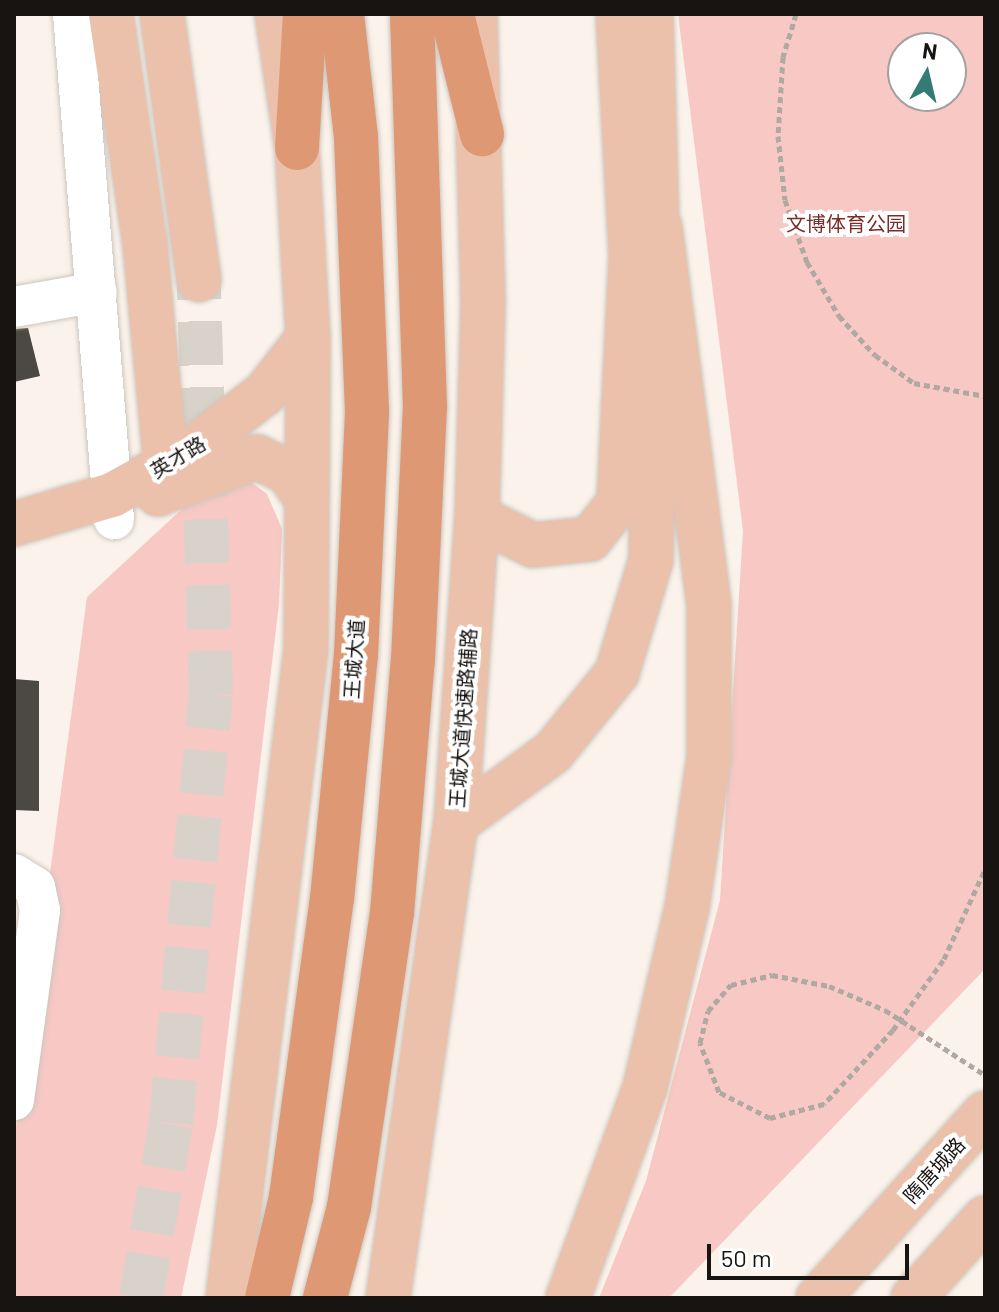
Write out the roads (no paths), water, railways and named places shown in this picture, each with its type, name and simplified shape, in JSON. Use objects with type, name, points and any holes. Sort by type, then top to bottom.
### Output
[{"type":"highway","points":[[297,148],[305,14]]},
{"type":"highway","name":"王城大道","points":[[267,1298],[291,1197],[328,930],[356,655],[367,411],[356,137],[342,14]]},
{"type":"highway","points":[[325,1298],[349,1207],[392,913],[413,660],[425,407],[412,14]]},
{"type":"highway","points":[[452,14],[482,134]]},
{"type":"main road","points":[[111,14],[145,245],[167,476],[257,457],[288,472],[307,500]]},
{"type":"main road","points":[[162,14],[199,279]]},
{"type":"main road","points":[[228,1298],[306,649],[308,338],[297,148],[277,14]]},
{"type":"main road","points":[[475,14],[482,134]]},
{"type":"main road","points":[[477,517],[533,545],[590,539],[619,502],[631,254],[618,14]]},
{"type":"main road","points":[[456,823],[553,752],[617,673],[651,560],[660,227],[651,14]]},
{"type":"main road","name":"王城大道快速路辅路","points":[[388,1298],[456,823],[477,517],[482,134]]},
{"type":"main road","points":[[568,1298],[645,1088],[687,908],[709,758],[709,605],[660,227]]},
{"type":"main road","name":"英才路","points":[[14,548],[113,507],[167,476],[265,393],[308,338]]},
{"type":"main road","name":"英才路","points":[[14,524],[113,507]]},
{"type":"main road","name":"隋唐城路","points":[[804,1298],[831,1284],[985,1113]]},
{"type":"main road","points":[[913,1298],[985,1218]]},
{"type":"street","points":[[73,14],[113,507]]},
{"type":"street","points":[[14,307],[97,292]]},
{"type":"street","points":[[14,874],[35,887],[40,910],[21,1001],[14,1100]]},
{"type":"tunnel","points":[[141,1298],[171,1123],[211,695],[199,279]]},
{"type":"park label","name":"文博体育公园","points":[[846,223]]}]
